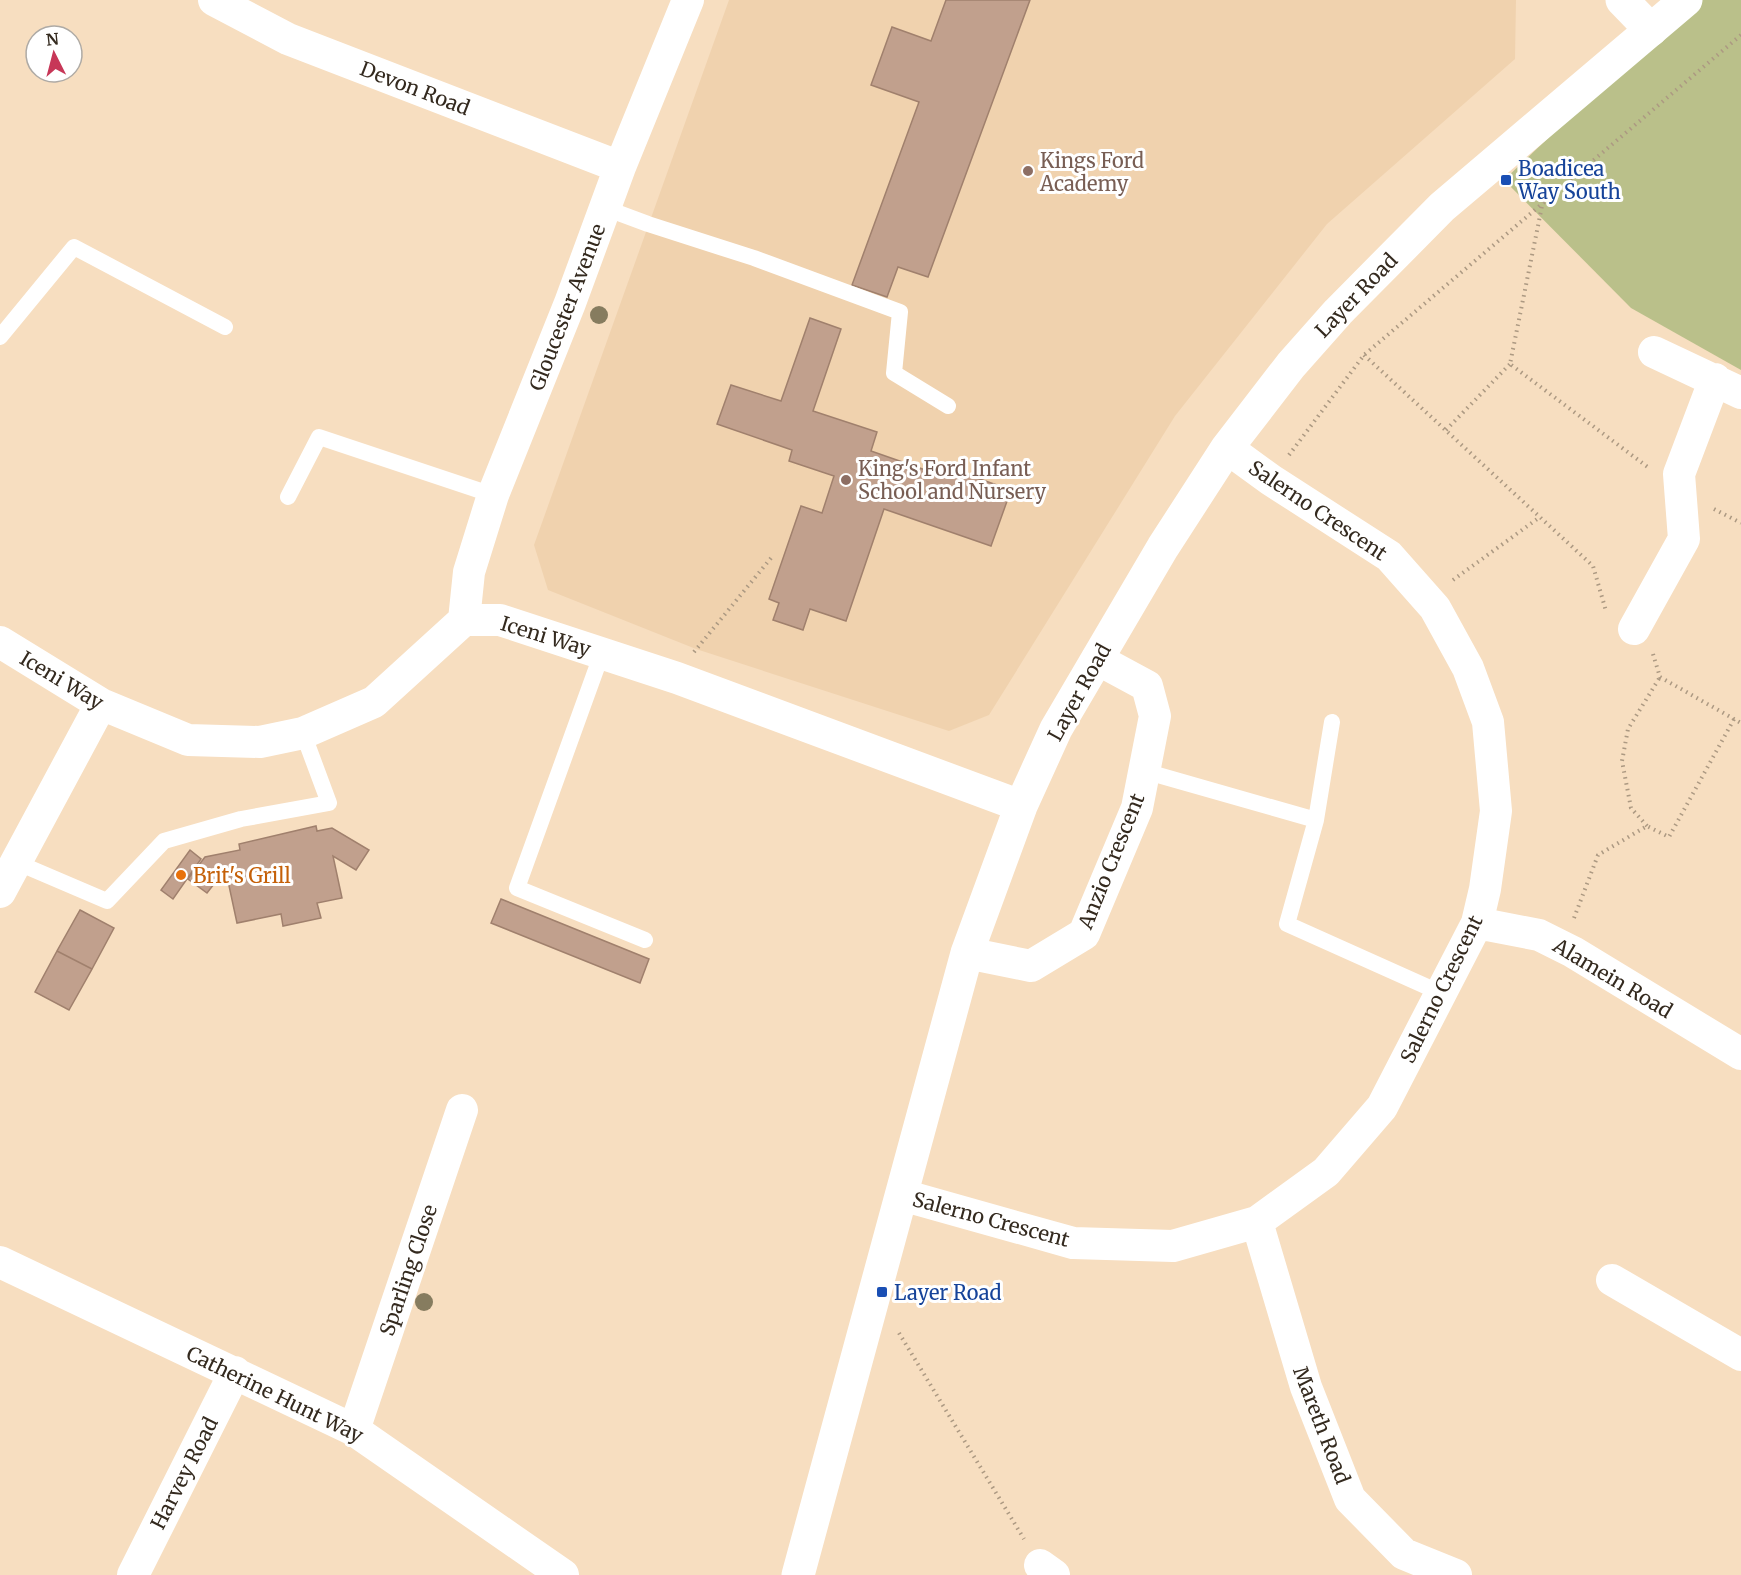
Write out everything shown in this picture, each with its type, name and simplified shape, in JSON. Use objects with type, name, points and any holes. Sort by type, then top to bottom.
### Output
[{"type":"main road","points":[[1623,0],[1651,30]]},
{"type":"main road","name":"Layer Road","points":[[798,1575],[967,953],[1021,806],[1056,729],[1163,547],[1227,448],[1291,365],[1338,312],[1442,207],[1686,0]]},
{"type":"street","name":"Devon Road","points":[[214,0],[288,39],[620,167]]},
{"type":"street","name":"Gloucester Avenue","points":[[464,620],[469,572],[494,495],[570,303],[620,167],[688,0]]},
{"type":"street","points":[[1631,632],[1684,538],[1678,474],[1728,386],[1654,352]]},
{"type":"street","name":"Salerno Crescent","points":[[902,1195],[1074,1243],[1173,1246],[1257,1222],[1326,1172],[1382,1107],[1477,923],[1485,889],[1496,811],[1488,722],[1468,668],[1436,608],[1389,556],[1271,480],[1227,448]]},
{"type":"street","name":"Iceni Way","points":[[0,642],[101,704],[188,740],[260,742],[303,733],[374,702],[464,620],[500,620],[677,678],[1021,806]]},
{"type":"street","name":"Anzio Crescent","points":[[967,953],[1031,966],[1084,934],[1137,808],[1155,716],[1147,686],[1097,659]]},
{"type":"street","points":[[0,892],[18,863],[101,704]]},
{"type":"street","name":"Alamein Road","points":[[1477,923],[1539,935],[1563,947],[1741,1054]]},
{"type":"street","name":"Sparling Close","points":[[354,1430],[462,1110]]},
{"type":"street","name":"Mareth Road","points":[[1257,1222],[1306,1387],[1350,1499],[1404,1554],[1456,1575]]},
{"type":"street","name":"Catherine Hunt Way","points":[[0,1262],[354,1430],[563,1575]]},
{"type":"street","points":[[1612,1281],[1741,1355]]},
{"type":"street","name":"Harvey Road","points":[[133,1575],[235,1372]]},
{"type":"lane","points":[[605,208],[754,258],[900,312],[894,373],[948,406]]},
{"type":"lane","points":[[0,337],[74,247],[225,327]]},
{"type":"lane","points":[[288,496],[319,436],[494,495]]},
{"type":"lane","points":[[602,653],[517,888],[645,940]]},
{"type":"lane","points":[[1332,722],[1316,820],[1287,924],[1441,993]]},
{"type":"lane","points":[[18,863],[107,901],[164,842],[241,819],[329,803],[303,733]]},
{"type":"lane","points":[[1144,771],[1316,820]]},
{"type":"path","points":[[1271,480],[1364,355],[1741,35]]},
{"type":"path","points":[[1446,430],[1510,364],[1544,201]]},
{"type":"path","points":[[1364,355],[1593,566],[1660,677],[1741,723]]},
{"type":"path","points":[[1510,364],[1680,491]]},
{"type":"path","points":[[1428,599],[1540,517]]},
{"type":"path","points":[[677,678],[696,649],[771,558]]},
{"type":"path","points":[[1660,677],[1628,729],[1622,760],[1631,808],[1647,826],[1669,837],[1734,719]]},
{"type":"path","points":[[1563,947],[1598,855],[1647,826]]},
{"type":"path","points":[[875,1294],[1047,1570]]},
{"type":"shaded area","points":[[729,0],[1516,0],[1515,59],[1327,224],[1175,416],[989,715],[949,731],[696,649],[548,590],[534,545]]},
{"type":"green space","points":[[1693,0],[1741,0],[1741,370],[1631,308],[1504,180]]},
{"type":"building","points":[[946,0],[1030,0],[928,277],[898,267],[887,297],[852,285],[919,102],[871,85],[892,27],[931,41]]},
{"type":"building","points":[[810,318],[841,329],[813,411],[877,432],[871,451],[934,473],[937,464],[1011,490],[991,546],[884,509],[846,621],[810,609],[803,630],[773,620],[779,603],[769,599],[801,506],[822,513],[834,476],[789,461],[792,450],[717,424],[731,385],[781,401]]},
{"type":"building","points":[[316,826],[317,831],[332,828],[369,850],[356,870],[333,856],[342,898],[317,903],[321,918],[283,926],[281,914],[237,923],[228,881],[214,884],[207,893],[188,879],[205,857],[240,850],[239,844]]},
{"type":"building","name":"Brit's Grill","points":[[190,850],[201,859],[173,899],[161,890]]},
{"type":"building","points":[[501,899],[649,959],[640,983],[491,923]]},
{"type":"building","points":[[80,910],[114,928],[92,969],[57,951]]},
{"type":"building","points":[[57,951],[92,969],[69,1010],[35,992]]},
{"type":"place","name":"Kings Ford Academy","points":[[1028,171]]},
{"type":"place","name":"Boadicea Way South","points":[[1506,180]]},
{"type":"place","name":"King's Ford Infant School and Nursery","points":[[846,480]]},
{"type":"place","name":"Brit's Grill","points":[[181,875]]},
{"type":"place","name":"Layer Road","points":[[882,1292]]}]
